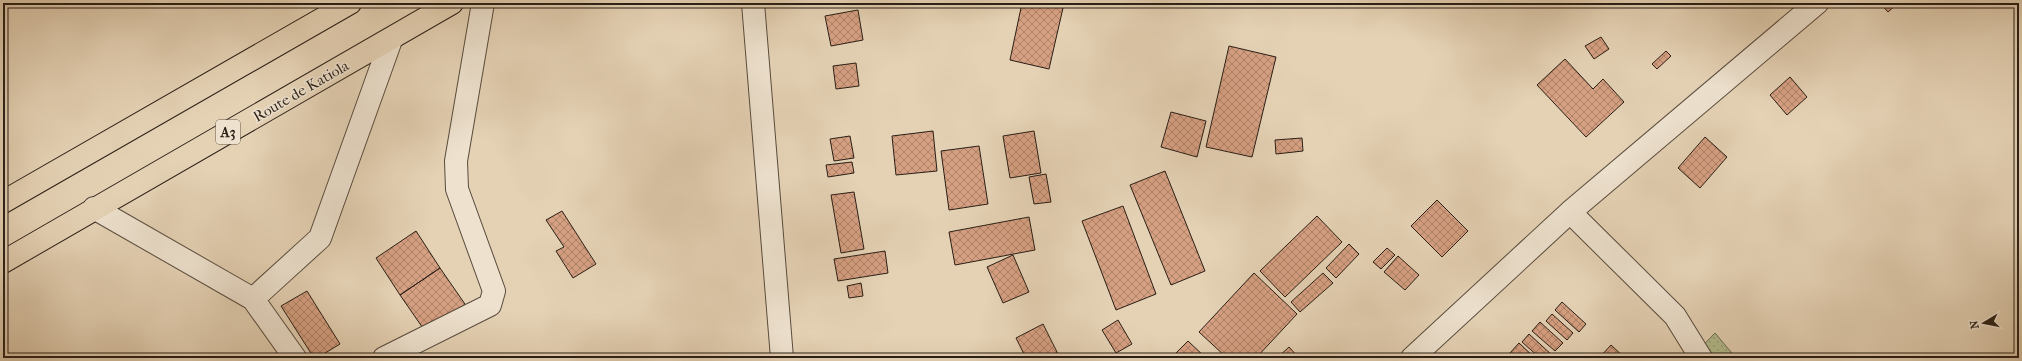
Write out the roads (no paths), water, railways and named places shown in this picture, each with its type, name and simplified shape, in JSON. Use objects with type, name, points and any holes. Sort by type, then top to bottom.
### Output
[{"type":"highway","points":[[3,202],[350,3]]},
{"type":"highway","name":"Route de Katiola","points":[[3,262],[94,208],[391,40],[452,3]]},
{"type":"street","points":[[384,358],[490,305],[493,298],[494,291],[457,189],[456,161],[483,3]]},
{"type":"street","points":[[753,3],[782,358]]},
{"type":"street","points":[[1412,358],[1570,212],[1817,3]]},
{"type":"street","points":[[253,299],[320,238],[391,40]]},
{"type":"street","points":[[94,208],[253,299],[295,358]]},
{"type":"street","points":[[1570,212],[1676,316],[1701,358]]}]
